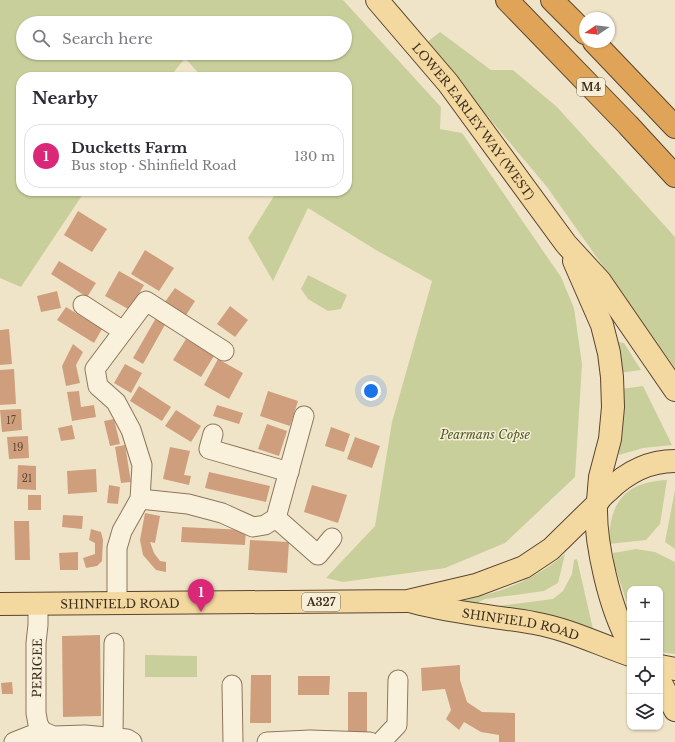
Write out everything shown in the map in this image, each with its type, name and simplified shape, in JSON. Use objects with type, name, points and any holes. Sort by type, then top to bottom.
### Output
[{"type":"highway","name":"M4","points":[[506,0],[675,176]]},
{"type":"highway","points":[[552,0],[579,27]]},
{"type":"highway","name":"M4","points":[[600,48],[675,127]]},
{"type":"main road","name":"LOWER EARLEY WAY (WEST)","points":[[377,0],[448,83],[566,244],[600,281],[675,390]]},
{"type":"main road","name":"LOWER EARLEY WAY (WEST)","points":[[566,244],[602,325],[609,353],[612,377],[613,407],[610,439],[600,477],[596,523],[602,559],[614,606],[627,639]]},
{"type":"main road","name":"SHINFIELD ROAD","points":[[0,604],[38,610],[118,603],[408,601],[476,585],[524,567],[551,549],[617,481],[633,470],[648,464],[675,461]]},
{"type":"main road","name":"SHINFIELD ROAD","points":[[408,601],[449,611],[534,623],[563,630],[627,654]]},
{"type":"main road","points":[[663,667],[675,669]]},
{"type":"main road","points":[[663,687],[675,710]]},
{"type":"street","points":[[118,603],[117,548],[122,531],[140,499],[142,465],[131,430],[116,402],[98,386],[95,369],[146,302],[224,351]]},
{"type":"street","points":[[83,305],[123,331]]},
{"type":"street","points":[[140,499],[188,504],[222,513],[253,527],[265,524],[276,518],[304,416]]},
{"type":"street","points":[[213,434],[209,449],[289,472]]},
{"type":"street","points":[[276,518],[318,555],[332,538]]},
{"type":"street","name":"PERIGEE","points":[[38,610],[36,643],[36,712],[42,737]]},
{"type":"street","points":[[113,738],[114,643]]},
{"type":"street","points":[[381,742],[397,725],[398,680]]},
{"type":"street","points":[[232,684],[233,742]]},
{"type":"street","points":[[14,742],[42,737],[85,735],[127,739],[132,742]]},
{"type":"street","points":[[267,742],[370,742]]},
{"type":"green space","name":"Pearmans Copse","points":[[0,0],[343,0],[441,107],[440,129],[462,133],[561,277],[574,308],[582,364],[575,477],[505,543],[445,568],[343,582],[326,578],[375,526],[392,422],[432,281],[376,250],[308,208],[273,281],[248,238],[274,196],[352,196],[352,72],[198,72],[187,60],[352,60],[352,16],[16,16],[16,60],[183,60],[174,72],[16,72],[16,196],[82,196],[21,287],[0,278]]},
{"type":"green space","points":[[440,32],[491,70],[513,70],[557,107],[675,237],[675,368],[547,187],[426,43]]},
{"type":"green space","points":[[308,275],[347,295],[341,309],[328,311],[308,299],[301,289]]},
{"type":"green space","points":[[611,332],[618,342],[624,343],[641,370],[619,373]]},
{"type":"green space","points":[[643,386],[672,445],[643,448],[619,455],[621,389]]},
{"type":"green space","points":[[667,480],[660,524],[646,540],[609,544],[612,517],[616,506],[622,497],[630,490],[640,485]]},
{"type":"green space","points":[[675,490],[675,549],[665,542]]},
{"type":"green space","points":[[636,549],[655,552],[675,562],[675,654],[663,652],[663,586],[627,586],[627,603],[614,564],[613,553]]},
{"type":"green space","points":[[565,554],[558,583],[544,591],[485,599],[479,602],[475,608],[442,606],[492,593],[522,582]]},
{"type":"green space","points":[[577,559],[593,629],[562,618],[490,610],[489,607],[553,599],[563,591],[572,574],[574,560]]},
{"type":"green space","points":[[145,655],[197,656],[197,677],[145,677]]},
{"type":"building","points":[[78,211],[107,229],[92,252],[64,235]]},
{"type":"building","points":[[145,250],[174,268],[159,291],[131,274]]},
{"type":"building","points":[[59,261],[96,283],[87,297],[51,274]]},
{"type":"building","points":[[119,271],[144,285],[130,310],[105,296]]},
{"type":"building","points":[[175,288],[195,301],[183,320],[162,306]]},
{"type":"building","points":[[57,291],[61,308],[41,312],[37,296]]},
{"type":"building","points":[[230,306],[248,320],[235,337],[217,324]]},
{"type":"building","points":[[66,307],[102,329],[94,343],[57,320]]},
{"type":"building","points":[[156,318],[166,323],[143,364],[133,358]]},
{"type":"building","points":[[9,329],[12,364],[0,365],[0,330]]},
{"type":"building","points":[[186,339],[214,356],[201,377],[173,360]]},
{"type":"building","points":[[73,344],[83,352],[76,365],[80,383],[66,386],[62,366]]},
{"type":"building","points":[[218,359],[243,373],[229,399],[204,385]]},
{"type":"building","points":[[125,364],[142,373],[131,393],[114,383]]},
{"type":"building","points":[[14,369],[16,404],[0,405],[0,370]]},
{"type":"building","points":[[139,386],[171,407],[162,421],[130,401]]},
{"type":"building","points":[[79,391],[81,407],[94,405],[96,417],[72,421],[67,392]]},
{"type":"building","points":[[268,391],[298,401],[290,426],[260,416]]},
{"type":"building","points":[[217,405],[243,413],[239,424],[213,416]]},
{"type":"building","points":[[21,409],[22,430],[2,432],[0,410]]},
{"type":"building","points":[[176,410],[201,426],[191,442],[165,426]]},
{"type":"building","points":[[114,419],[120,444],[110,446],[104,421]]},
{"type":"building","points":[[267,424],[287,431],[279,456],[258,449]]},
{"type":"building","points":[[72,425],[75,439],[61,441],[58,428]]},
{"type":"building","points":[[331,427],[350,434],[344,452],[325,446]]},
{"type":"building","points":[[28,436],[29,458],[9,459],[7,437]]},
{"type":"building","points":[[355,437],[380,446],[372,468],[347,459]]},
{"type":"building","points":[[125,445],[131,482],[121,483],[115,447]]},
{"type":"building","points":[[170,447],[190,451],[184,475],[191,476],[189,485],[163,479]]},
{"type":"building","points":[[18,465],[36,466],[36,490],[17,489]]},
{"type":"building","points":[[96,469],[97,492],[68,494],[67,471]]},
{"type":"building","points":[[209,472],[270,486],[266,502],[205,488]]},
{"type":"building","points":[[109,485],[120,487],[118,504],[107,503]]},
{"type":"building","points":[[312,485],[347,495],[338,523],[304,512]]},
{"type":"building","points":[[28,495],[41,495],[41,510],[28,510]]},
{"type":"building","points":[[145,513],[160,516],[155,543],[150,542],[154,553],[160,561],[166,562],[166,572],[156,570],[143,555],[140,540]]},
{"type":"building","points":[[63,515],[83,516],[82,529],[62,527]]},
{"type":"building","points":[[14,521],[29,521],[30,560],[15,560]]},
{"type":"building","points":[[182,527],[246,530],[245,545],[181,542]]},
{"type":"building","points":[[91,529],[101,532],[103,540],[102,561],[97,566],[86,568],[83,558],[95,554],[95,543],[89,540]]},
{"type":"building","points":[[250,540],[289,542],[287,573],[248,570]]},
{"type":"building","points":[[78,552],[78,570],[60,570],[59,553]]},
{"type":"building","points":[[100,635],[101,716],[63,717],[62,636]]},
{"type":"building","points":[[460,665],[460,680],[467,702],[482,712],[515,713],[515,742],[499,742],[499,735],[481,732],[464,722],[459,730],[446,719],[451,710],[445,689],[422,691],[421,668]]},
{"type":"building","points":[[251,675],[271,675],[271,723],[250,723]]},
{"type":"building","points":[[298,676],[330,676],[329,695],[298,695]]},
{"type":"building","points":[[12,682],[13,694],[2,694],[1,683]]},
{"type":"building","points":[[348,692],[367,692],[367,734],[348,734]]},
{"type":"place","name":"Ducketts Farm","points":[[201,612]]}]
